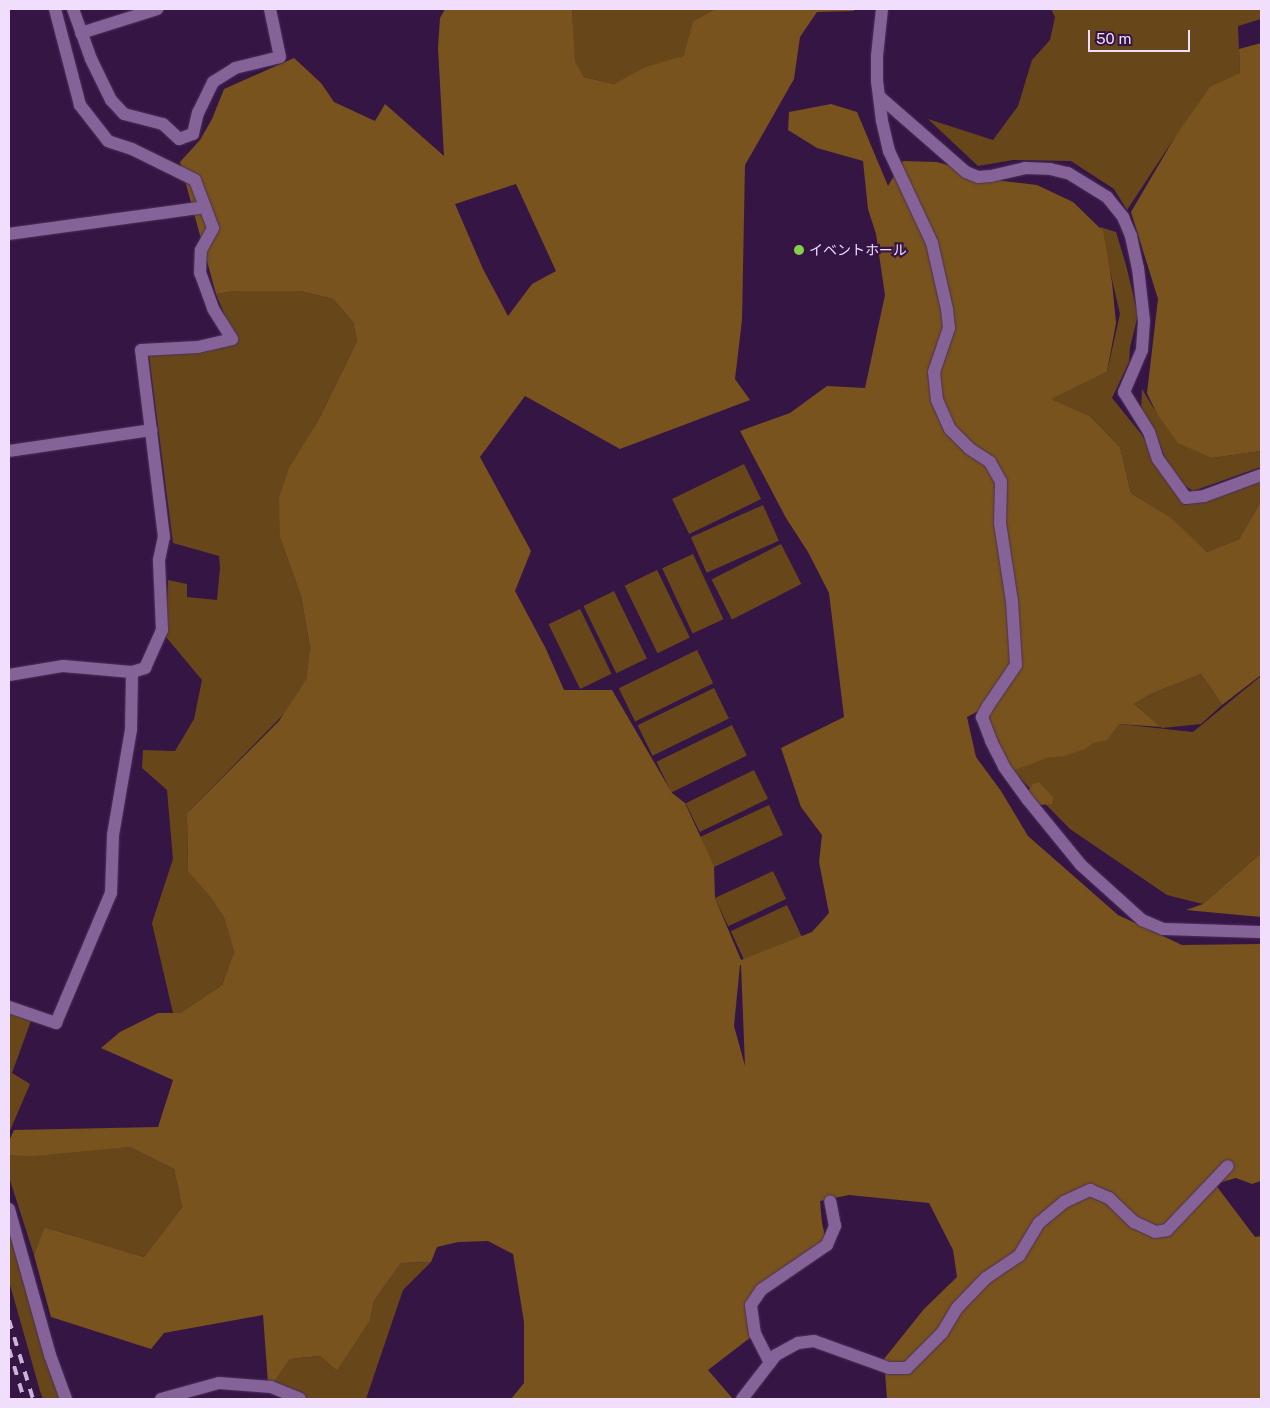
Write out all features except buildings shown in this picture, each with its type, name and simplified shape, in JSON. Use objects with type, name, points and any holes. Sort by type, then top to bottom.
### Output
[{"type":"street","points":[[9,675],[63,666],[132,672],[145,668],[162,630],[159,560],[164,537],[141,350],[198,347],[232,339],[213,308],[200,274],[202,250],[213,228],[195,180],[132,149],[108,141],[80,105],[55,9]]},
{"type":"street","points":[[72,9],[111,100],[124,114],[163,124],[179,139],[193,134],[198,113],[213,82],[235,68],[280,57],[270,9]]},
{"type":"street","points":[[81,33],[157,9]]},
{"type":"street","points":[[882,9],[877,56],[877,80],[882,121],[889,151],[925,227],[944,290],[950,328],[934,372],[937,400],[950,429],[970,448],[990,462],[1001,482],[1000,523],[1012,602],[1016,664],[982,717],[990,741],[1004,767],[1028,800],[1081,866],[1142,920],[1163,929],[1261,932]]},
{"type":"street","points":[[880,97],[966,172],[978,177],[1025,168],[1050,169],[1068,173],[1107,197],[1123,217],[1131,236],[1138,268],[1144,321],[1142,350],[1124,392],[1149,432],[1158,459],[1186,498],[1204,496],[1261,474]]},
{"type":"street","points":[[9,234],[205,207]]},
{"type":"street","points":[[9,450],[151,430]]},
{"type":"street","points":[[9,1007],[56,1023],[111,893],[113,835],[131,730],[132,672]]},
{"type":"street","points":[[742,1399],[776,1355],[798,1343],[814,1341],[890,1368],[907,1368],[942,1332],[956,1308],[986,1278],[1019,1256],[1039,1223],[1064,1202],[1090,1190],[1109,1198],[1134,1222],[1154,1232],[1167,1230],[1228,1166]]},
{"type":"street","points":[[770,1363],[755,1334],[751,1305],[761,1290],[827,1244],[835,1226],[830,1201]]},
{"type":"street","points":[[9,1209],[50,1355],[66,1399]]},
{"type":"street","points":[[161,1399],[219,1383],[271,1387],[300,1399]]},
{"type":"shaded area","points":[[445,9],[572,9],[575,62],[584,77],[614,84],[646,67],[683,56],[693,21],[715,9],[854,9],[854,11],[817,12],[800,37],[794,79],[745,165],[742,320],[735,379],[750,400],[620,449],[525,396],[480,457],[531,551],[515,591],[546,649],[564,690],[612,690],[672,793],[685,803],[714,866],[715,898],[741,960],[812,932],[829,913],[819,862],[822,835],[801,807],[781,748],[844,717],[829,593],[808,552],[786,518],[740,431],[790,413],[827,386],[865,388],[885,295],[876,234],[868,209],[863,161],[817,148],[788,130],[789,112],[831,104],[857,112],[888,186],[903,161],[937,162],[1003,181],[1037,185],[1073,202],[1103,231],[1112,282],[1116,323],[1107,372],[1051,399],[1090,416],[1120,447],[1131,493],[1171,518],[1207,552],[1239,539],[1261,501],[1261,675],[1222,705],[1201,674],[1151,694],[1134,704],[1161,727],[1119,724],[1107,740],[1093,743],[1085,749],[1064,756],[1046,758],[1013,771],[991,732],[988,706],[967,717],[976,757],[1001,791],[1028,836],[1118,915],[1182,945],[1261,944],[1261,1181],[1252,1184],[1236,1178],[1215,1184],[1255,1237],[1261,1236],[1261,1399],[887,1399],[884,1359],[924,1309],[957,1277],[953,1250],[929,1203],[849,1195],[820,1201],[827,1245],[752,1305],[755,1334],[708,1370],[733,1399],[511,1399],[524,1383],[524,1322],[513,1254],[488,1241],[458,1242],[437,1247],[431,1262],[401,1263],[374,1301],[370,1321],[337,1371],[320,1356],[290,1359],[273,1384],[268,1383],[263,1315],[164,1333],[151,1349],[51,1317],[34,1255],[44,1227],[144,1257],[182,1207],[174,1169],[130,1147],[32,1156],[9,1155],[9,1141],[14,1130],[158,1127],[173,1080],[101,1048],[120,1032],[158,1013],[180,1013],[222,985],[234,952],[224,918],[211,898],[188,872],[187,813],[279,721],[306,680],[310,647],[301,596],[280,538],[279,498],[289,468],[317,423],[357,341],[353,322],[333,299],[300,291],[235,291],[216,294],[180,162],[200,140],[212,119],[224,89],[294,58],[321,83],[334,102],[375,121],[385,104],[444,156],[438,48],[440,18]],"holes":[[[516,184],[556,271],[532,284],[508,316],[483,269],[455,204]],[[741,965],[745,1066],[734,1026]]]},
{"type":"shaded area","points":[[572,9],[715,9],[693,21],[683,56],[614,84],[584,77],[574,62]]},
{"type":"shaded area","points":[[1051,9],[1261,9],[1261,19],[1238,26],[1240,73],[1175,137],[1127,210],[1114,189],[1071,161],[1013,160],[978,166],[928,119],[993,140],[1018,106],[1032,60],[1050,40],[1055,17]]},
{"type":"shaded area","points":[[1261,43],[1261,451],[1212,458],[1178,443],[1156,412],[1147,393],[1158,299],[1131,212],[1175,137],[1210,87],[1240,73],[1239,49]]},
{"type":"shaded area","points":[[1100,227],[1116,232],[1138,315],[1130,347],[1129,362],[1112,398],[1142,435],[1184,505],[1261,475],[1261,501],[1239,539],[1207,552],[1158,510],[1131,493],[1120,447],[1090,416],[1050,399],[1107,372],[1120,314]]},
{"type":"shaded area","points":[[235,291],[300,291],[333,299],[353,322],[357,341],[317,423],[280,538],[301,596],[310,647],[306,681],[284,714],[187,813],[188,872],[211,898],[224,918],[234,952],[222,985],[180,1013],[173,1013],[152,923],[173,859],[167,790],[142,768],[143,750],[175,751],[194,719],[202,680],[166,637],[168,580],[187,584],[187,597],[217,600],[220,568],[219,556],[173,543],[149,356],[236,342],[216,294]]},
{"type":"shaded area","points":[[1142,389],[1156,412],[1212,458],[1261,451],[1261,467],[1193,491],[1184,485],[1167,463],[1156,435],[1141,413]]},
{"type":"shaded area","points":[[744,464],[761,499],[689,534],[672,499]]},
{"type":"shaded area","points":[[763,505],[779,541],[707,573],[691,537]]},
{"type":"shaded area","points":[[781,544],[801,584],[732,620],[712,579]]},
{"type":"shaded area","points":[[693,554],[723,619],[693,634],[662,568]]},
{"type":"shaded area","points":[[657,570],[690,637],[658,653],[625,586]]},
{"type":"shaded area","points":[[614,591],[647,658],[616,673],[583,606]]},
{"type":"shaded area","points":[[580,609],[612,674],[580,689],[549,624]]},
{"type":"shaded area","points":[[697,650],[713,683],[635,721],[619,688]]},
{"type":"shaded area","points":[[1201,674],[1222,705],[1201,724],[1162,728],[1134,704],[1151,694]]},
{"type":"shaded area","points":[[1261,676],[1261,853],[1203,904],[1167,895],[1070,829],[1013,771],[1119,724],[1193,732]]},
{"type":"shaded area","points":[[714,688],[729,719],[653,756],[638,725]]},
{"type":"shaded area","points":[[732,725],[747,756],[671,792],[657,762]]},
{"type":"shaded area","points":[[754,770],[768,799],[700,832],[686,803]]},
{"type":"shaded area","points":[[1039,782],[1053,797],[1052,804],[1040,805],[1028,791],[1033,784]]},
{"type":"shaded area","points":[[769,805],[783,835],[714,867],[700,837]]},
{"type":"shaded area","points":[[1261,853],[1261,917],[1186,910],[1203,904]]},
{"type":"shaded area","points":[[773,871],[786,899],[728,926],[715,898]]},
{"type":"shaded area","points":[[787,905],[802,937],[746,963],[731,931]]},
{"type":"shaded area","points":[[9,1011],[32,1018],[12,1073],[30,1084],[9,1133]]},
{"type":"shaded area","points":[[130,1147],[174,1169],[182,1207],[144,1257],[44,1227],[34,1255],[9,1177],[9,1155]]},
{"type":"shaded area","points":[[9,1227],[61,1399],[43,1399],[40,1391],[9,1281]]},
{"type":"shaded area","points":[[431,1262],[403,1290],[366,1399],[302,1399],[271,1387],[290,1359],[320,1356],[337,1371],[370,1321],[374,1301],[401,1263]]},
{"type":"railway","points":[[9,1320],[33,1399]]},
{"type":"railway","points":[[9,1349],[24,1399]]},
{"type":"place","name":"イベントホール","points":[[799,250]]}]
